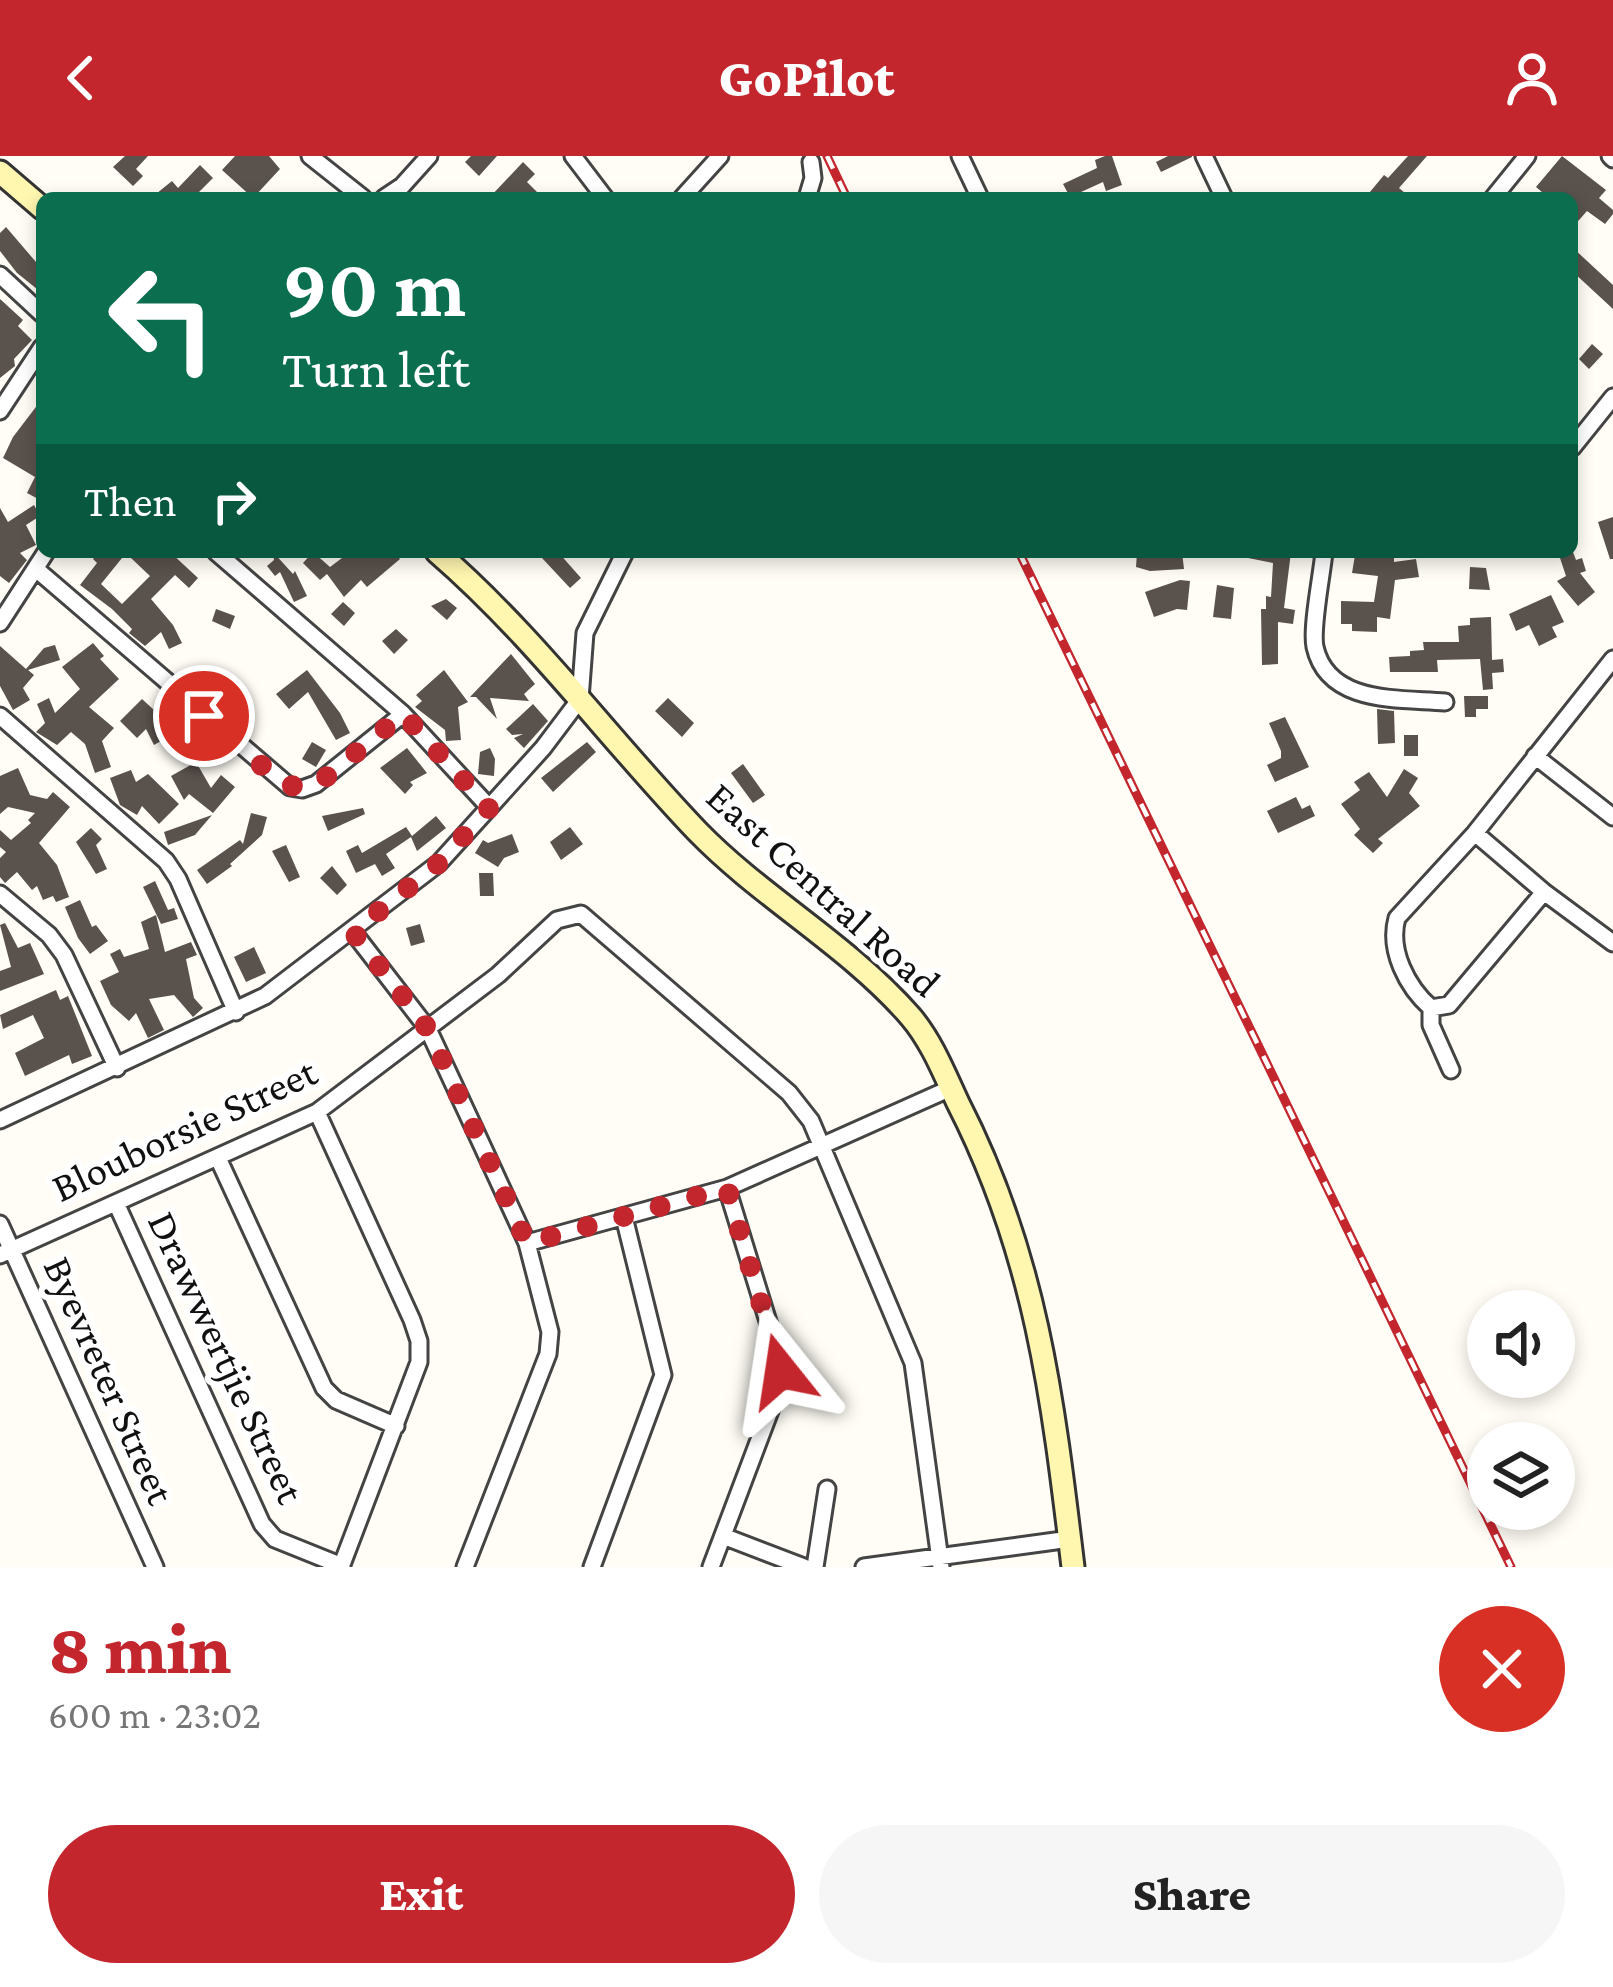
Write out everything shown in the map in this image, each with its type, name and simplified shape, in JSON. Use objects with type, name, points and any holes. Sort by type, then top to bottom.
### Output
[{"type":"street","points":[[310,156],[355,192]]},
{"type":"street","points":[[393,192],[428,156]]},
{"type":"street","points":[[573,156],[600,192]]},
{"type":"street","points":[[687,192],[720,156]]},
{"type":"street","points":[[960,156],[977,192]]},
{"type":"street","points":[[1204,156],[1221,192]]},
{"type":"street","points":[[1498,192],[1527,156]]},
{"type":"street","points":[[809,192],[811,162]]},
{"type":"street","points":[[0,172],[36,203]]},
{"type":"street","points":[[0,275],[36,308]]},
{"type":"street","points":[[2,402],[36,355]]},
{"type":"street","points":[[1578,441],[1613,397]]},
{"type":"street","points":[[0,623],[42,558]]},
{"type":"street","points":[[223,558],[403,714],[489,808]]},
{"type":"street","name":"East Central Road","points":[[444,558],[508,616],[710,844],[900,1005],[922,1031],[992,1168],[1034,1305],[1049,1381],[1073,1567]]},
{"type":"street","points":[[0,1120],[236,1012],[278,988],[439,863],[580,699],[585,633],[622,558]]},
{"type":"street","points":[[1323,558],[1315,646],[1341,686],[1364,696],[1445,702]]},
{"type":"street","points":[[35,569],[290,787],[316,784],[403,714]]},
{"type":"street","points":[[1451,1070],[1431,1025],[1431,1008],[1417,996],[1397,955],[1392,934],[1397,918],[1607,678],[1613,658]]},
{"type":"street","points":[[0,716],[166,861],[236,1012]]},
{"type":"street","points":[[1535,756],[1613,818]]},
{"type":"street","points":[[1475,833],[1613,944]]},
{"type":"street","points":[[1431,1008],[1450,1005],[1463,992],[1544,892]]},
{"type":"street","points":[[0,894],[49,935],[64,955],[117,1068]]},
{"type":"street","name":"Blouborsie Street","points":[[6,1253],[317,1112],[498,975],[557,920],[581,914],[789,1094],[804,1109],[823,1144]]},
{"type":"street","points":[[353,932],[428,1029],[527,1243],[550,1332],[548,1354],[465,1567]]},
{"type":"street","points":[[527,1243],[727,1188],[951,1088]]},
{"type":"street","points":[[317,1112],[419,1341],[419,1362],[341,1566]]},
{"type":"street","points":[[823,1144],[914,1363],[940,1561]]},
{"type":"street","points":[[218,1158],[324,1388],[337,1400],[395,1426]]},
{"type":"street","points":[[711,1567],[782,1379],[727,1188]]},
{"type":"street","name":"Drawwertjie Street","points":[[116,1203],[262,1524],[275,1540],[341,1566]]},
{"type":"street","points":[[592,1567],[663,1375],[624,1217]]},
{"type":"street","name":"Byevreter Street","points":[[0,1224],[6,1253],[155,1567]]},
{"type":"street","points":[[815,1567],[827,1489]]},
{"type":"street","points":[[723,1536],[804,1567]]},
{"type":"street","points":[[864,1567],[940,1561],[1070,1539]]},
{"type":"building","points":[[125,156],[148,156],[136,169],[143,176],[133,186],[113,167]]},
{"type":"building","points":[[235,156],[269,156],[280,169],[259,192],[246,192],[222,170]]},
{"type":"building","points":[[471,156],[497,156],[479,176],[465,162]]},
{"type":"building","points":[[1112,156],[1122,185],[1106,191],[1103,182],[1081,192],[1067,192],[1063,184],[1097,168],[1095,160]]},
{"type":"building","points":[[1168,156],[1192,157],[1161,172],[1156,162]]},
{"type":"building","points":[[1408,156],[1427,156],[1399,188],[1404,192],[1370,192],[1384,175],[1388,178]]},
{"type":"building","points":[[1562,156],[1606,190],[1599,198],[1613,214],[1605,224],[1587,211],[1578,221],[1578,192],[1542,192],[1536,187]]},
{"type":"building","points":[[523,162],[535,174],[527,182],[537,192],[495,192]]},
{"type":"building","points":[[200,165],[213,178],[199,192],[158,192],[172,181],[178,188]]},
{"type":"building","points":[[6,227],[36,262],[36,288],[0,251],[0,233]]},
{"type":"building","points":[[1578,253],[1613,285],[1613,309],[1578,277]]},
{"type":"building","points":[[0,299],[23,320],[18,326],[32,340],[14,359],[15,366],[0,378]]},
{"type":"building","points":[[1592,344],[1603,354],[1589,369],[1579,359]]},
{"type":"building","points":[[36,407],[36,498],[27,493],[35,477],[3,458]]},
{"type":"building","points":[[34,505],[36,519],[26,525],[36,545],[20,553],[27,560],[9,583],[0,576],[0,508],[8,522]]},
{"type":"building","points":[[1613,517],[1613,559],[1610,559],[1598,522]]},
{"type":"building","points":[[122,558],[101,584],[122,604],[150,576],[131,558],[176,558],[198,578],[189,588],[175,575],[151,599],[182,643],[169,649],[161,632],[145,646],[129,633],[132,629],[112,609],[80,585],[97,563],[93,559]]},
{"type":"building","points":[[278,558],[293,574],[295,571],[307,596],[294,602],[280,572],[275,576],[267,566]]},
{"type":"building","points":[[320,558],[330,567],[342,558],[400,559],[367,587],[361,580],[344,597],[327,574],[320,580],[303,563]]},
{"type":"building","points":[[542,558],[563,558],[581,578],[570,588]]},
{"type":"building","points":[[1137,558],[1183,558],[1184,569],[1150,571],[1136,567]]},
{"type":"building","points":[[1248,558],[1290,558],[1284,608],[1295,610],[1293,624],[1278,622],[1278,664],[1262,665],[1261,609],[1266,609],[1266,596],[1271,597],[1273,563]]},
{"type":"building","points":[[1354,558],[1416,559],[1419,577],[1395,580],[1390,619],[1377,617],[1377,632],[1352,631],[1352,624],[1341,624],[1341,601],[1374,602],[1378,576],[1352,573]]},
{"type":"building","points":[[1560,558],[1582,558],[1586,571],[1580,573],[1595,592],[1578,606],[1557,581],[1566,576]]},
{"type":"building","points":[[1470,567],[1486,568],[1490,590],[1469,589]]},
{"type":"building","points":[[1190,581],[1187,610],[1154,617],[1145,592]]},
{"type":"building","points":[[1217,585],[1234,588],[1231,619],[1213,617]]},
{"type":"building","points":[[1551,595],[1564,622],[1552,627],[1557,637],[1539,646],[1529,625],[1516,631],[1509,614]]},
{"type":"building","points":[[446,599],[457,608],[447,620],[431,606]]},
{"type":"building","points":[[343,602],[355,613],[344,626],[331,614]]},
{"type":"building","points":[[216,609],[235,616],[230,629],[212,621]]},
{"type":"building","points":[[1491,617],[1492,660],[1503,659],[1504,672],[1492,673],[1493,689],[1483,690],[1480,659],[1437,660],[1438,672],[1390,672],[1389,657],[1424,650],[1423,642],[1459,642],[1458,626],[1470,625],[1470,618]]},
{"type":"building","points":[[396,629],[408,640],[394,654],[382,641]]},
{"type":"building","points":[[93,643],[104,656],[100,659],[119,679],[89,707],[114,728],[102,741],[111,767],[95,773],[85,744],[71,732],[57,745],[36,732],[45,723],[37,704],[49,698],[55,713],[80,689],[62,667]]},
{"type":"building","points":[[55,645],[60,660],[28,670],[34,675],[23,688],[30,700],[13,710],[0,686],[0,646],[26,669],[44,648]]},
{"type":"building","points":[[511,654],[535,684],[524,694],[529,701],[490,698],[497,719],[476,697],[470,697]]},
{"type":"building","points":[[198,668],[228,674],[249,696],[241,705],[234,699],[219,709],[186,682]]},
{"type":"building","points":[[307,670],[350,733],[336,740],[308,692],[289,709],[276,694]]},
{"type":"building","points":[[444,670],[468,702],[458,707],[461,740],[446,741],[445,730],[415,707],[422,701],[416,695]]},
{"type":"building","points":[[1464,696],[1488,696],[1488,709],[1476,709],[1476,717],[1465,717]]},
{"type":"building","points":[[668,698],[694,723],[682,737],[655,711]]},
{"type":"building","points":[[142,699],[173,734],[154,745],[146,729],[137,738],[120,721]]},
{"type":"building","points":[[533,704],[548,721],[524,748],[514,738],[523,734],[512,735],[506,729]]},
{"type":"building","points":[[1377,709],[1394,711],[1395,743],[1378,744]]},
{"type":"building","points":[[1285,717],[1309,767],[1275,782],[1267,765],[1281,758],[1281,751],[1269,723]]},
{"type":"building","points":[[1404,735],[1418,735],[1418,756],[1404,756]]},
{"type":"building","points":[[312,742],[326,750],[316,767],[302,759]]},
{"type":"building","points":[[587,742],[596,752],[553,792],[541,778]]},
{"type":"building","points":[[407,748],[427,773],[410,782],[413,785],[405,794],[380,768]]},
{"type":"building","points":[[490,748],[494,776],[478,774],[480,752]]},
{"type":"building","points":[[196,762],[211,788],[221,775],[235,787],[213,813],[189,794],[184,800],[171,776]]},
{"type":"building","points":[[743,764],[765,795],[753,803],[731,773]]},
{"type":"building","points":[[18,768],[30,795],[47,799],[53,792],[70,807],[39,843],[57,865],[69,897],[56,902],[53,896],[43,900],[37,886],[32,890],[17,872],[5,883],[0,877],[0,858],[6,852],[0,847],[0,830],[11,840],[31,823],[28,820],[35,813],[8,807],[0,814],[0,776]]},
{"type":"building","points":[[1404,769],[1418,778],[1409,793],[1420,806],[1378,839],[1383,843],[1373,853],[1354,835],[1360,829],[1341,804],[1360,790],[1354,782],[1369,772],[1387,797]]},
{"type":"building","points":[[131,770],[136,782],[148,774],[179,804],[159,824],[142,806],[137,815],[120,805],[110,778]]},
{"type":"building","points":[[1296,797],[1302,809],[1310,805],[1315,816],[1278,833],[1267,811]]},
{"type":"building","points":[[363,808],[365,814],[328,831],[322,816]]},
{"type":"building","points":[[251,813],[267,817],[262,835],[207,884],[197,870],[240,840],[243,844]]},
{"type":"building","points":[[212,815],[195,835],[168,845],[164,832]]},
{"type":"building","points":[[436,816],[446,828],[417,851],[411,837],[386,854],[395,868],[382,876],[375,864],[356,873],[346,851],[358,845],[362,853],[406,827],[412,836]]},
{"type":"building","points":[[570,827],[583,844],[561,860],[550,842]]},
{"type":"building","points":[[91,828],[102,839],[96,845],[107,869],[96,874],[76,842]]},
{"type":"building","points":[[512,834],[519,852],[504,858],[498,867],[475,853],[483,840],[488,843]]},
{"type":"building","points":[[286,845],[300,877],[289,882],[272,851]]},
{"type":"building","points":[[332,866],[347,885],[337,895],[320,878]]},
{"type":"building","points":[[479,873],[493,873],[494,896],[480,896]]},
{"type":"building","points":[[155,881],[168,910],[174,908],[178,919],[161,924],[143,887]]},
{"type":"building","points":[[80,900],[92,927],[96,925],[108,941],[90,954],[65,907]]},
{"type":"building","points":[[156,915],[165,952],[191,942],[197,955],[186,959],[194,998],[203,1008],[193,1017],[174,995],[149,999],[164,1030],[148,1038],[136,1013],[129,1021],[111,1005],[100,981],[119,972],[110,954],[120,949],[124,957],[149,949],[141,922]]},
{"type":"building","points":[[5,923],[18,948],[30,943],[44,974],[0,991],[0,971],[11,967],[0,925]]},
{"type":"building","points":[[420,924],[425,942],[411,946],[406,928]]},
{"type":"building","points":[[254,947],[266,973],[246,982],[234,957]]},
{"type":"building","points":[[56,990],[60,1000],[68,996],[92,1056],[72,1064],[69,1055],[25,1076],[15,1053],[44,1038],[33,1015],[3,1029],[0,1015]]},
{"type":"railway","points":[[827,156],[844,192]]},
{"type":"railway","points":[[1022,558],[1511,1567]]},
{"type":"route","points":[[204,716],[281,782],[302,789],[325,778],[403,714],[489,808],[439,863],[353,932],[428,1029],[527,1243],[727,1188],[781,1371]]}]
